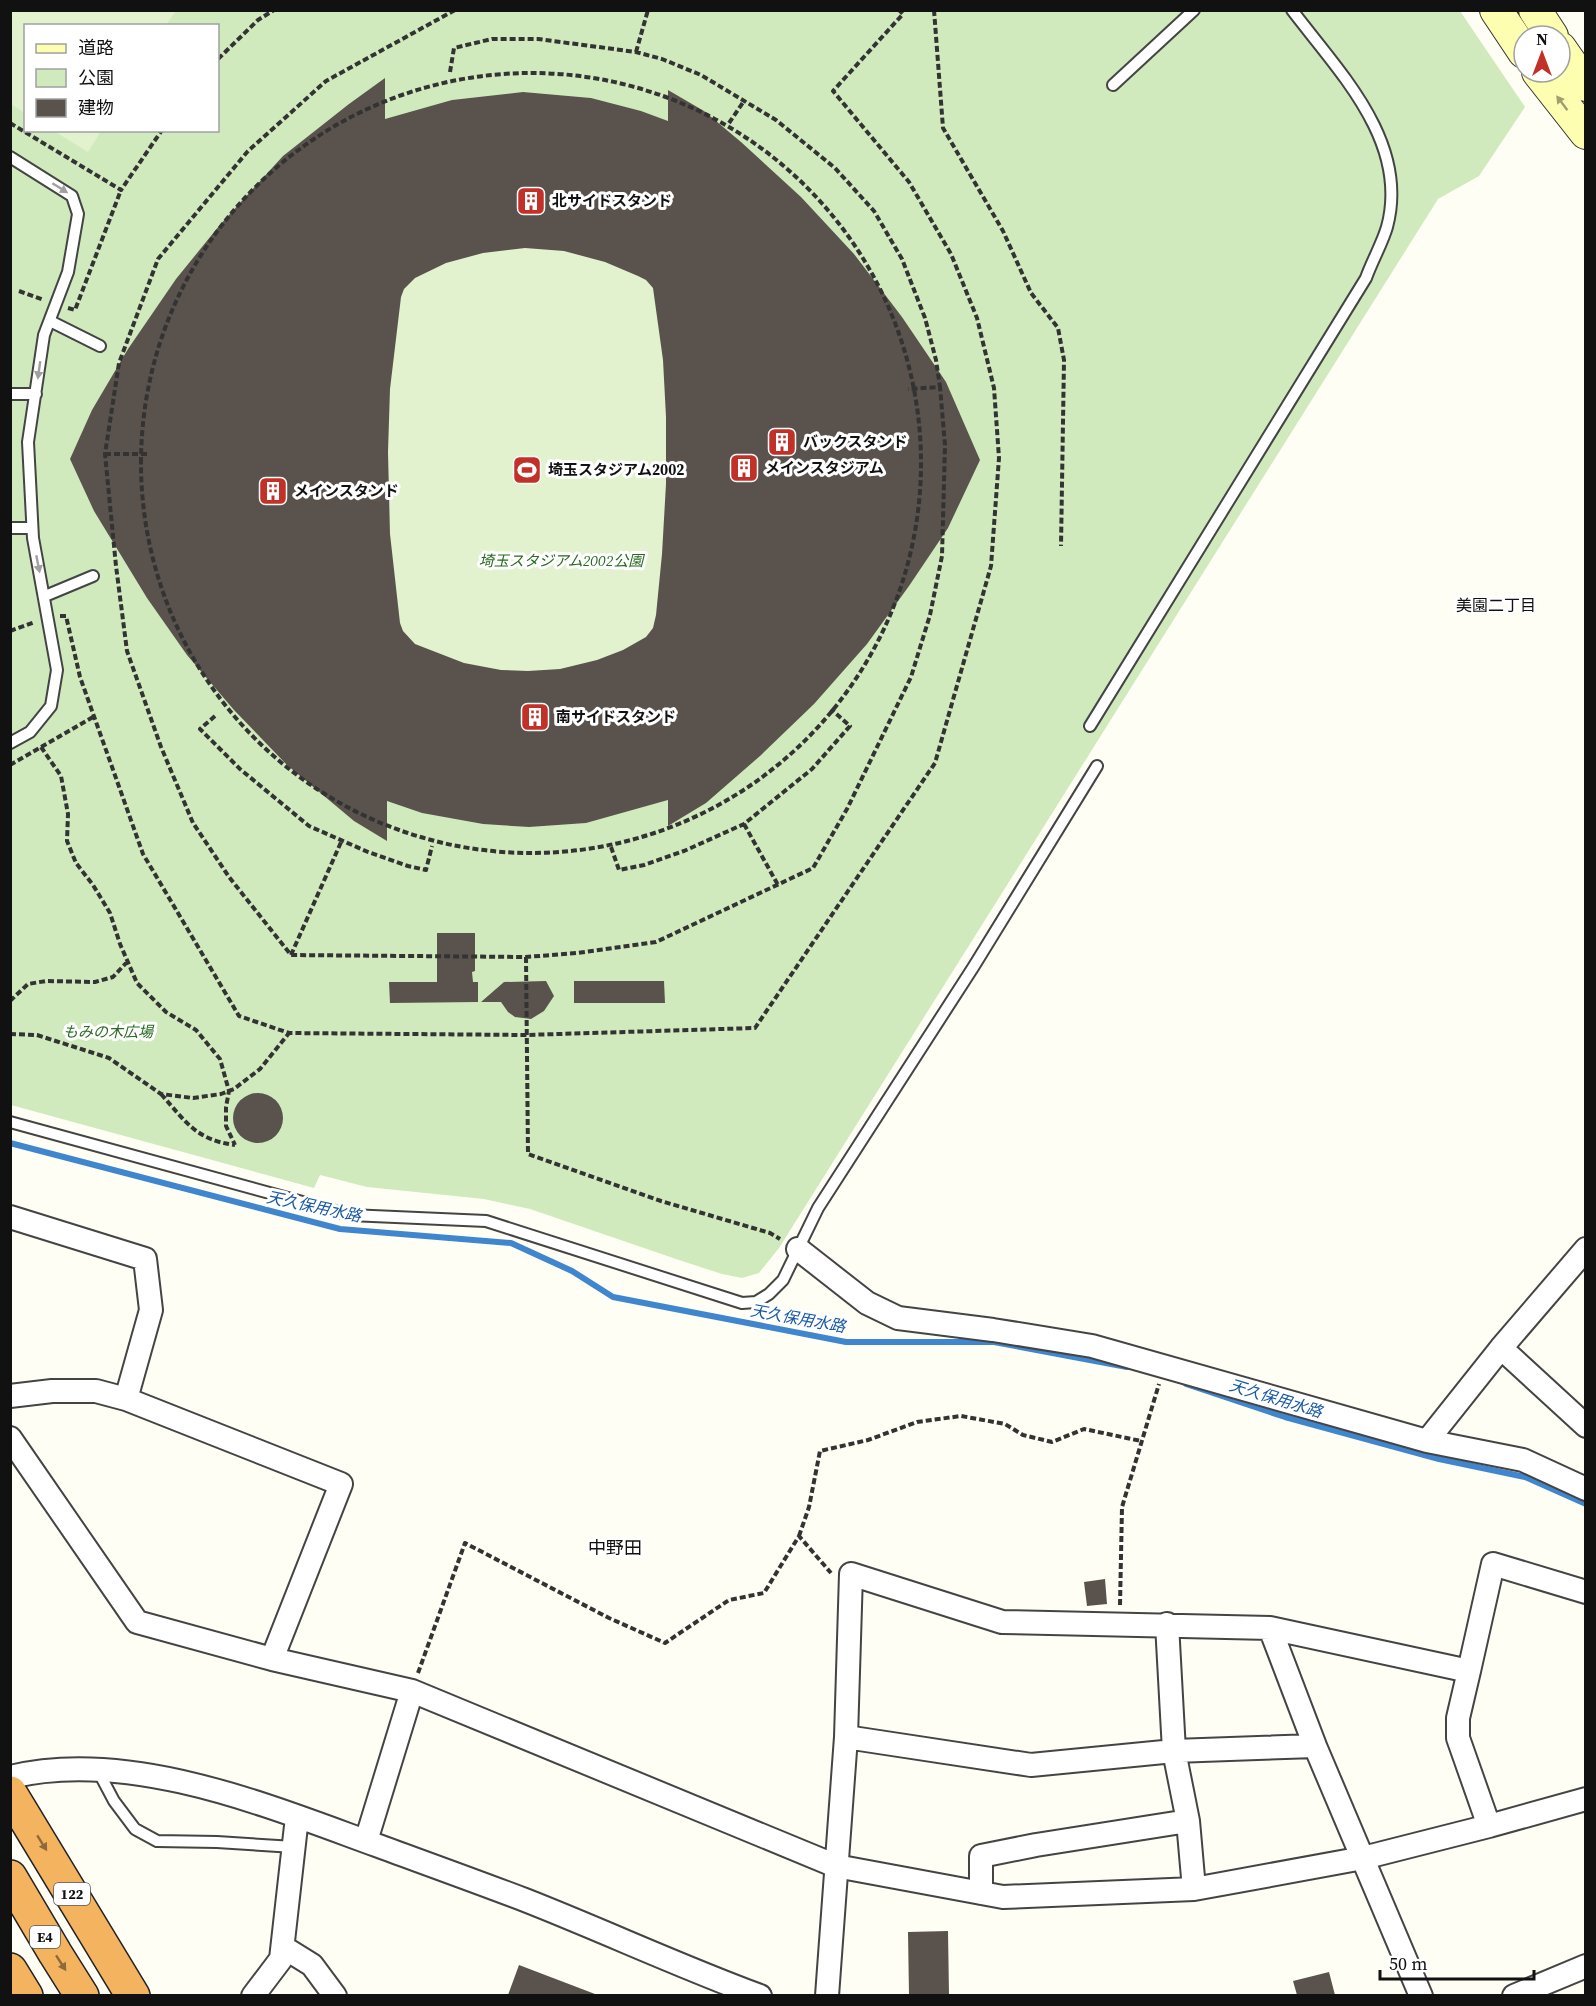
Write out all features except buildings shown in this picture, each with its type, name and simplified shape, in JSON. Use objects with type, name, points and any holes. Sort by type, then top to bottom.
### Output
[{"type":"highway","name":"122","points":[[16,1781],[133,1995]]},
{"type":"highway","name":"E4","points":[[10,1877],[82,1995]]},
{"type":"highway","points":[[10,1970],[26,1995]]},
{"type":"street","points":[[1496,10],[1512,34]]},
{"type":"street","points":[[1535,10],[1544,24]]},
{"type":"street","points":[[1572,65],[1586,85]]},
{"type":"street","points":[[1547,84],[1586,134]]},
{"type":"street","points":[[10,1217],[145,1259],[151,1310],[126,1399]]},
{"type":"street","points":[[798,1249],[867,1303],[898,1318],[1092,1346],[1427,1441],[1523,1460],[1586,1489]]},
{"type":"street","points":[[1427,1441],[1501,1348],[1586,1249]]},
{"type":"street","points":[[1501,1348],[1586,1426]]},
{"type":"street","points":[[10,1396],[52,1391],[96,1391],[126,1399],[341,1484],[272,1659]]},
{"type":"street","points":[[10,1437],[137,1622],[272,1659],[412,1691],[836,1866],[1003,1898],[1194,1889],[1363,1858],[1586,1799]]},
{"type":"street","points":[[1489,1826],[1458,1738],[1458,1718],[1493,1564],[1586,1592]]},
{"type":"street","points":[[827,1995],[846,1737],[851,1574],[1002,1622],[1270,1628],[1469,1671]]},
{"type":"street","points":[[1167,1624],[1174,1751],[1188,1821],[1194,1889]]},
{"type":"street","points":[[1270,1628],[1315,1746],[1421,1995]]},
{"type":"street","points":[[366,1842],[412,1691]]},
{"type":"street","points":[[846,1737],[1031,1765],[1174,1751],[1315,1746]]},
{"type":"street","points":[[16,1781],[57,1769],[97,1769],[146,1775],[228,1793],[525,1900],[760,1995]]},
{"type":"street","points":[[254,1995],[281,1959],[297,1816]]},
{"type":"street","points":[[981,1893],[981,1857],[1036,1845],[1188,1821]]},
{"type":"street","points":[[283,1947],[312,1965],[335,1995]]},
{"type":"street","points":[[1514,1995],[1586,1966]]},
{"type":"lane","points":[[1113,85],[1194,10]]},
{"type":"lane","points":[[1090,726],[1366,278],[1387,226],[1391,190],[1383,145],[1368,112],[1292,10]]},
{"type":"lane","points":[[10,157],[72,195],[78,214],[68,272],[44,335],[28,442],[32,528],[57,670],[51,706],[30,732],[10,743]]},
{"type":"lane","points":[[50,321],[100,346]]},
{"type":"lane","points":[[10,394],[36,394]]},
{"type":"lane","points":[[10,528],[32,528]]},
{"type":"lane","points":[[45,596],[93,576]]},
{"type":"lane","points":[[10,1122],[350,1215],[486,1221],[742,1303],[756,1302],[769,1294],[783,1280],[818,1208],[974,966],[1097,766]]},
{"type":"lane","points":[[97,1769],[114,1801],[135,1828],[157,1842],[217,1842],[294,1847]]},
{"type":"path","points":[[219,58],[258,21],[274,10]]},
{"type":"path","points":[[450,72],[454,48],[492,39],[538,39],[636,52],[662,59],[701,75],[776,120],[835,168],[874,211],[902,259],[925,318],[936,360],[945,445],[942,556],[930,615],[911,677],[847,809],[813,868],[656,942],[577,953],[526,957],[291,955],[229,877],[193,823],[161,747],[127,651],[105,454],[119,363],[158,259],[248,151],[326,81],[455,10]]},
{"type":"path","points":[[636,52],[648,10]]},
{"type":"path","points":[[933,10],[943,128],[1003,231],[1031,293],[1058,328],[1064,360],[1061,546]]},
{"type":"path","points":[[66,616],[80,677],[142,854],[239,1016],[289,1033],[526,1035],[755,1028],[935,763],[991,566],[999,458],[994,388],[977,318],[951,254],[909,182],[833,92],[903,12]]},
{"type":"path","points":[[441,75],[461,71]]},
{"type":"path","points":[[276,176],[289,159],[382,96]]},
{"type":"path","points":[[729,123],[744,101]]},
{"type":"path","points":[[711,111],[796,175],[837,219],[868,265],[886,300],[906,371],[909,400]]},
{"type":"path","points":[[10,123],[24,131]]},
{"type":"path","points":[[25,132],[121,190]]},
{"type":"path","points":[[75,310],[121,190],[161,132]]},
{"type":"path","points":[[161,362],[164,339],[175,320]]},
{"type":"path","points":[[908,389],[940,387]]},
{"type":"path","points":[[105,454],[149,454],[150,465]]},
{"type":"path","points":[[914,465],[914,488]]},
{"type":"path","points":[[151,508],[152,541],[168,618]]},
{"type":"path","points":[[267,756],[352,815],[432,846],[518,856],[611,847],[723,802],[772,765],[831,709],[888,631],[906,559],[911,512]]},
{"type":"path","points":[[210,706],[222,723]]},
{"type":"path","points":[[611,847],[620,870],[644,865],[684,851],[744,824],[812,769],[850,726],[831,709]]},
{"type":"path","points":[[215,716],[200,729],[240,769],[309,826],[408,866],[426,870],[432,846]]},
{"type":"path","points":[[10,765],[93,717]]},
{"type":"path","points":[[10,1034],[37,1035],[109,1058],[161,1094],[203,1137],[217,1143],[235,1145],[226,1126],[229,1091],[220,1059],[196,1030],[166,1012],[137,983],[110,913],[76,863],[67,841],[68,814],[62,776],[41,747]]},
{"type":"path","points":[[744,824],[778,885]]},
{"type":"path","points":[[291,955],[342,840]]},
{"type":"path","points":[[526,957],[528,1154],[661,1201],[770,1233],[798,1249]]},
{"type":"path","points":[[10,1001],[28,984],[46,981],[95,982],[112,976],[128,962]]},
{"type":"path","points":[[161,1094],[192,1098],[234,1089],[260,1069],[289,1033]]},
{"type":"path","points":[[1120,1624],[1122,1507],[1165,1366]]},
{"type":"path","points":[[412,1691],[465,1543],[609,1618],[665,1642],[729,1600],[764,1593],[799,1536],[809,1507],[820,1451],[868,1440],[917,1422],[961,1416],[1005,1424],[1023,1435],[1052,1442],[1084,1429],[1141,1441]]},
{"type":"path","points":[[799,1536],[850,1595]]},
{"type":"green space","points":[[11,10],[176,11],[167,24],[24,24],[24,112],[11,104]]},
{"type":"green space","name":"埼玉スタジアム2002公園","points":[[10,11],[1460,11],[1525,107],[1479,176],[1438,199],[779,1248],[759,1273],[742,1278],[722,1274],[530,1209],[484,1199],[367,1187],[320,1175],[314,1188],[11,1105]]},
{"type":"green space","name":"埼玉スタジアム2002","points":[[523,92],[591,98],[641,111],[704,135],[694,792],[586,823],[529,827],[483,824],[422,813],[372,796],[247,658],[452,100]]},
{"type":"green space","points":[[56,132],[100,132],[88,152]]},
{"type":"waterway","name":"天久保用水路","points":[[10,1143],[340,1229],[511,1243],[572,1271],[613,1297],[846,1342],[994,1342],[1127,1367]]},
{"type":"waterway","name":"天久保用水路","points":[[1186,1384],[1285,1417],[1439,1459],[1525,1477],[1586,1504]]},
{"type":"place","name":"北サイドスタンド","points":[[531,201]]},
{"type":"place","name":"バックスタンド","points":[[782,442]]},
{"type":"place","name":"メインスタジアム","points":[[744,468]]},
{"type":"place","name":"埼玉スタジアム2002","points":[[527,470]]},
{"type":"place","name":"メインスタンド","points":[[273,491]]},
{"type":"place","name":"南サイドスタンド","points":[[535,717]]},
{"type":"district","name":"美園二丁目","points":[[1496,605]]},
{"type":"district","name":"中野田","points":[[615,1548]]},
{"type":"park label","name":"もみの木広場","points":[[108,1032]]}]
